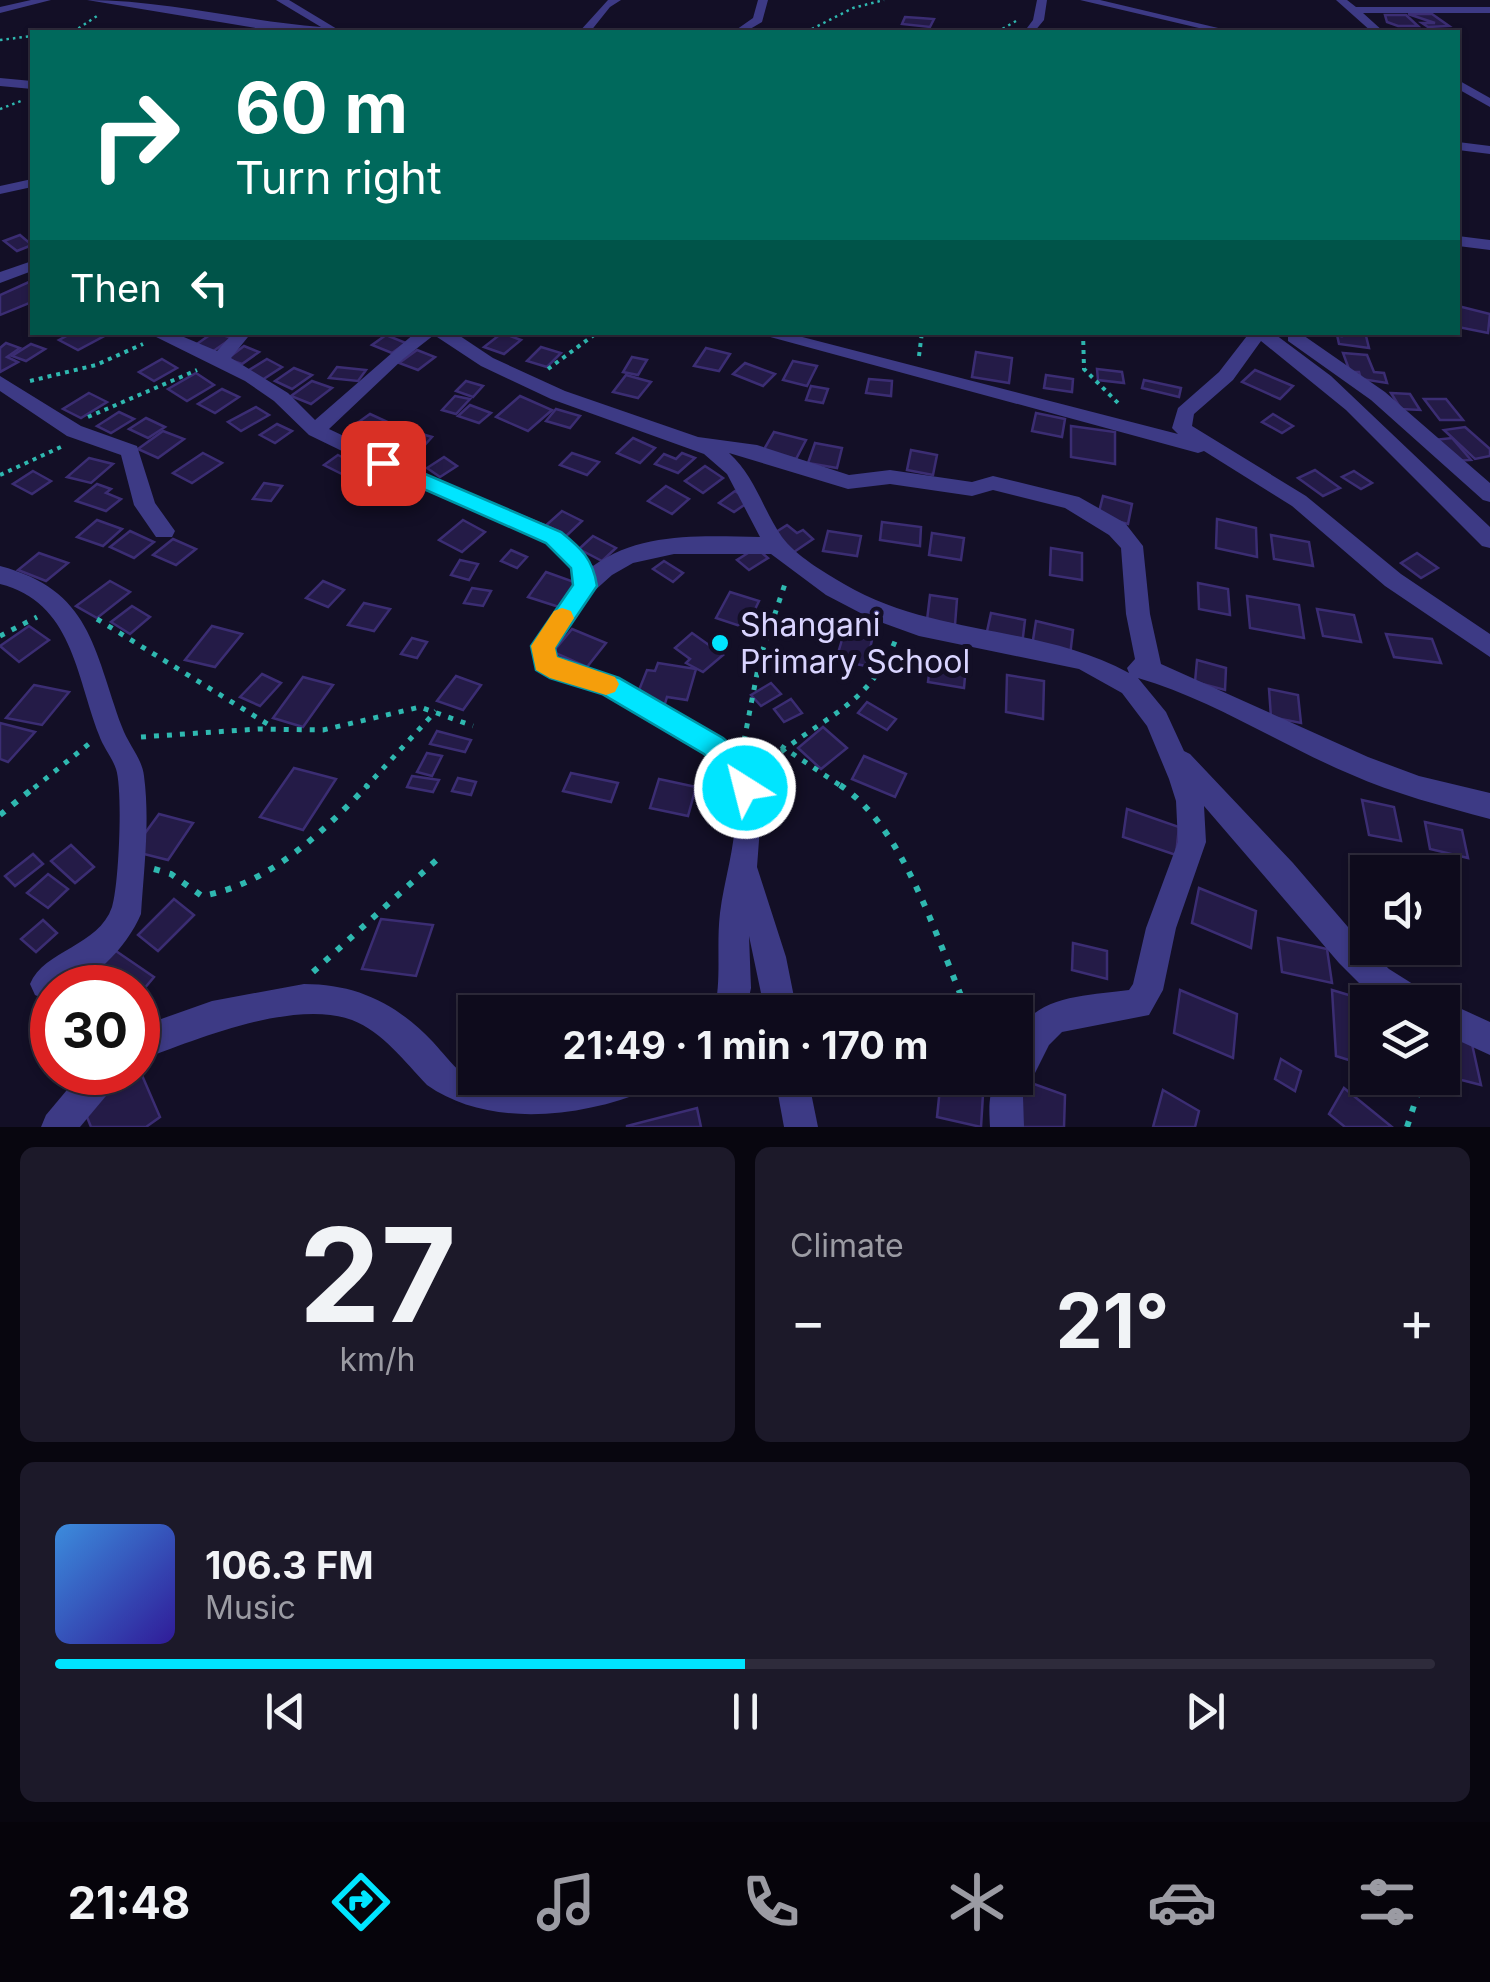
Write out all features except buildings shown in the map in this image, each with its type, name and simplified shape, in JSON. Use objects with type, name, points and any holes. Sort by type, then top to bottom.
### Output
[{"type":"street","points":[[0,10],[46,0]]},
{"type":"street","points":[[92,0],[313,30]]},
{"type":"street","points":[[282,0],[334,30]]},
{"type":"street","points":[[586,30],[616,0]]},
{"type":"street","points":[[741,30],[758,20],[763,0]]},
{"type":"street","points":[[1030,30],[1038,20],[1042,0]]},
{"type":"street","points":[[1085,0],[1220,30]]},
{"type":"street","points":[[1341,0],[1376,30]]},
{"type":"street","points":[[1357,10],[1490,10]]},
{"type":"street","points":[[0,82],[30,85]]},
{"type":"street","points":[[1460,83],[1490,89]]},
{"type":"street","points":[[1460,84],[1490,104]]},
{"type":"street","points":[[1460,146],[1490,150]]},
{"type":"street","points":[[0,190],[30,183]]},
{"type":"street","points":[[1460,242],[1490,244]]},
{"type":"street","points":[[0,278],[30,269]]},
{"type":"street","points":[[159,335],[221,359],[280,397],[300,420],[316,430],[416,479],[554,537],[582,567],[585,586]]},
{"type":"street","points":[[221,359],[241,335]]},
{"type":"street","points":[[316,430],[424,335]]},
{"type":"street","points":[[446,335],[487,362],[618,419],[691,440],[756,452],[848,482],[890,478],[972,489],[993,483],[1072,502],[1118,529],[1132,546],[1138,614],[1150,670]]},
{"type":"street","points":[[772,335],[1211,449]]},
{"type":"street","points":[[1258,335],[1245,354],[1185,412],[1182,428],[1300,501],[1394,580],[1490,648]]},
{"type":"street","points":[[1264,335],[1373,419],[1490,540]]},
{"type":"street","points":[[1292,335],[1378,396],[1490,495]]},
{"type":"street","points":[[3,384],[75,431],[130,451],[145,505],[164,531]]},
{"type":"street","points":[[691,440],[711,449],[734,470],[786,554],[834,589],[901,622],[1086,661],[1150,670],[1358,766],[1420,788],[1490,806]]},
{"type":"street","points":[[736,995],[734,930],[748,811],[742,778],[714,746],[610,686],[558,670],[545,662],[543,646],[585,586],[608,563],[644,550],[786,554]]},
{"type":"street","points":[[0,575],[23,580],[46,593],[73,625],[112,735],[130,768],[134,807],[126,914],[114,934],[76,965]]},
{"type":"street","points":[[1008,1127],[1006,1095],[1038,1034],[1054,1017],[1138,1004],[1147,990],[1162,928],[1192,842],[1190,801],[1171,750],[1146,701],[1131,686],[1086,661]]},
{"type":"street","points":[[1171,750],[1300,892],[1338,944],[1386,985]]},
{"type":"street","points":[[742,866],[771,957],[778,995]]},
{"type":"street","points":[[160,1036],[203,1017],[250,1008],[313,1002],[351,1004],[406,1038],[458,1090]]},
{"type":"street","points":[[1460,1025],[1490,1039]]},
{"type":"street","points":[[58,1127],[85,1095]]},
{"type":"street","points":[[466,1095],[476,1102],[535,1105],[588,1095]]},
{"type":"street","points":[[795,1095],[801,1127]]},
{"type":"path","points":[[810,30],[853,8],[884,0]]},
{"type":"path","points":[[76,30],[116,4]]},
{"type":"path","points":[[0,40],[30,36]]},
{"type":"path","points":[[3,384],[51,378],[96,365],[154,335]]},
{"type":"path","points":[[528,381],[594,335]]},
{"type":"path","points":[[1083,335],[1082,362],[1087,374],[1154,433]]},
{"type":"path","points":[[0,475],[44,457],[119,400],[221,359]]},
{"type":"path","points":[[742,778],[752,683],[786,554]]},
{"type":"path","points":[[0,636],[59,608]]},
{"type":"path","points":[[91,616],[149,645],[181,672],[276,730]]},
{"type":"path","points":[[742,778],[781,746],[862,700],[891,658],[901,622]]},
{"type":"path","points":[[0,814],[82,748],[112,735],[324,730],[404,709],[436,711],[473,726]]},
{"type":"path","points":[[129,862],[171,874],[202,896],[235,892],[276,866],[324,827],[377,777],[436,711]]},
{"type":"path","points":[[781,746],[852,792],[895,844],[961,995]]},
{"type":"path","points":[[305,977],[335,956],[441,856]]},
{"type":"path","points":[[1406,1127],[1417,1095]]},
{"type":"slow traffic","points":[[562,618],[543,646],[545,662],[558,670],[606,684]]},
{"type":"place","name":"Shangani Primary School","points":[[720,643]]},
{"type":"route","points":[[383,463],[554,537],[574,554],[582,567],[585,586],[543,646],[545,662],[558,670],[610,686],[714,746],[740,769],[745,788]]}]
